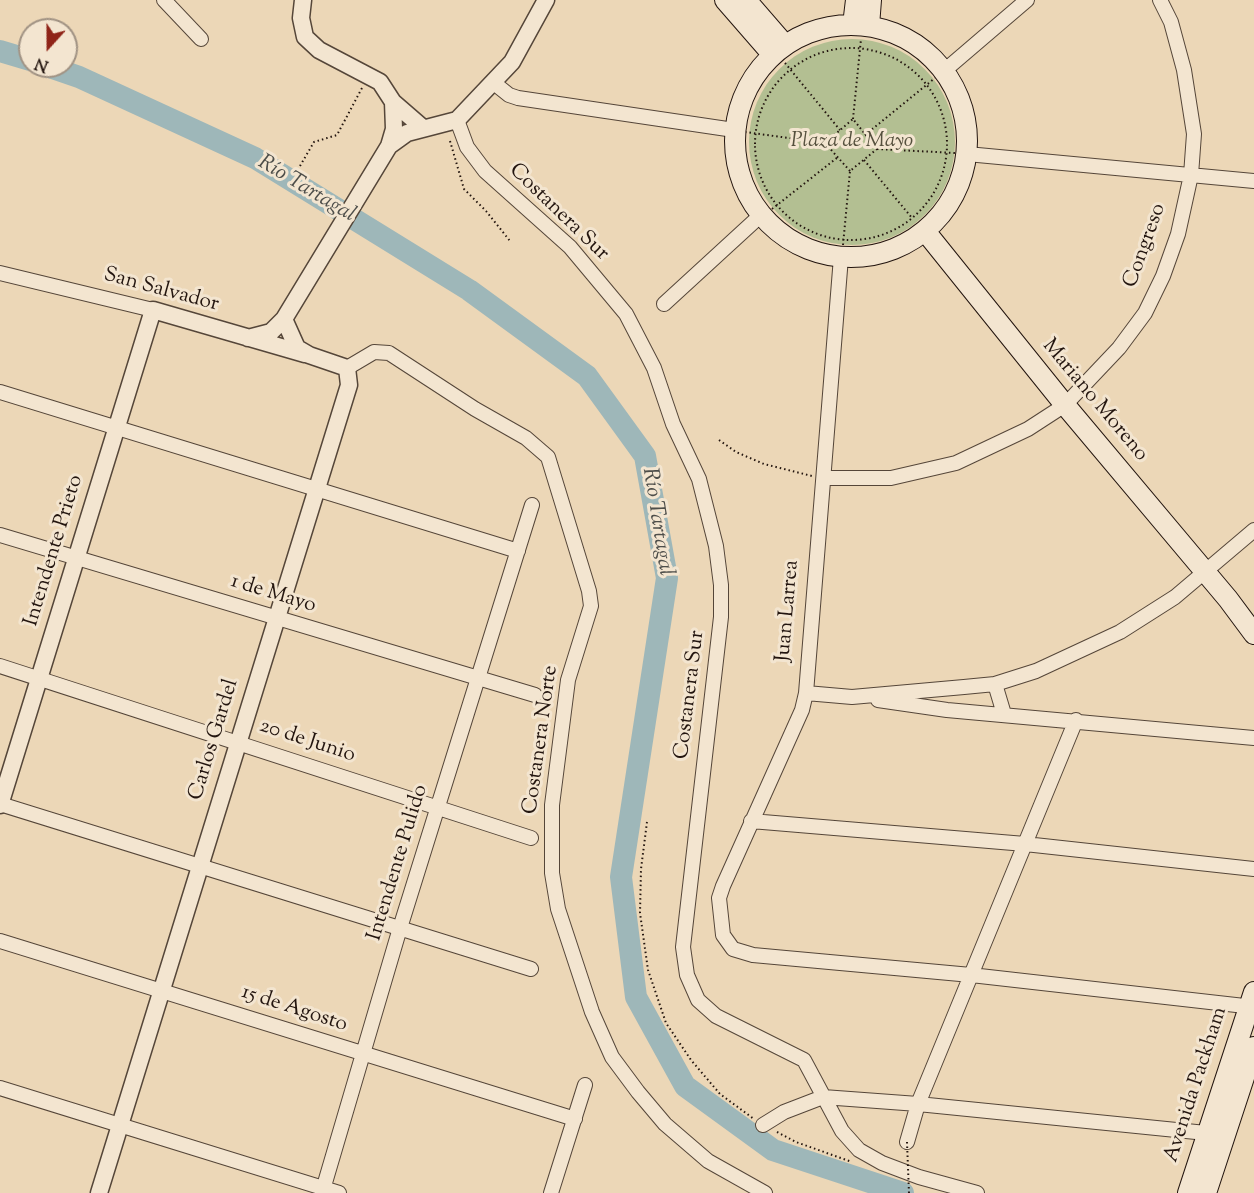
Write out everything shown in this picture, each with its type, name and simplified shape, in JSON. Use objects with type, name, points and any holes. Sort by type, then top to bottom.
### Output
[{"type":"main road","points":[[725,0],[779,50]]},
{"type":"main road","points":[[746,0],[779,50]]},
{"type":"main road","points":[[856,0],[861,25]]},
{"type":"main road","points":[[861,25],[871,0]]},
{"type":"main road","points":[[861,25],[906,39],[923,50],[944,71],[958,96],[966,124],[957,153],[960,183],[946,209],[919,225],[900,247],[871,256],[843,248],[811,250],[783,236],[760,215],[744,189],[738,170],[734,130],[740,102],[753,76],[779,50],[806,33],[829,27],[861,25]]},
{"type":"main road","name":"Mariano Moreno","points":[[919,225],[1065,405],[1206,572],[1254,634]]},
{"type":"main road","name":"Mariano Moreno","points":[[1228,599],[1254,627]]},
{"type":"main road","name":"Avenida Packham","points":[[1188,1193],[1206,1133],[1252,1001]]},
{"type":"main road","name":"Avenida Packham","points":[[1206,1193],[1254,1047]]},
{"type":"street","points":[[164,0],[201,39]]},
{"type":"street","points":[[244,338],[271,332],[284,319],[389,146],[394,129],[393,102],[380,82],[319,50],[305,37],[301,18],[303,0]]},
{"type":"street","points":[[389,146],[407,133],[441,125],[494,83],[512,62],[546,0]]},
{"type":"street","points":[[944,71],[1027,0]]},
{"type":"street","name":"Congreso","points":[[824,478],[891,478],[956,463],[1028,429],[1065,405],[1119,348],[1145,314],[1163,276],[1178,234],[1191,175],[1194,134],[1184,70],[1171,22],[1160,0]]},
{"type":"street","points":[[494,83],[518,98],[734,130]]},
{"type":"street","points":[[393,102],[441,125]]},
{"type":"street","name":"Costanera Sur","points":[[441,125],[467,147],[485,171],[570,247],[626,314],[654,368],[673,424],[699,479],[716,546],[721,596],[683,947],[687,975],[698,1000],[716,1016],[804,1060],[842,1131],[859,1150],[882,1163],[919,1177],[977,1193]]},
{"type":"street","points":[[957,153],[1254,181]]},
{"type":"street","points":[[664,304],[760,215]]},
{"type":"street","name":"Juan Larrea","points":[[843,248],[806,693],[802,710],[751,820],[719,898],[723,935],[733,949],[753,955],[971,975]]},
{"type":"street","name":"San Salvador","points":[[0,273],[153,310],[347,368]]},
{"type":"street","name":"Intendente Prieto","points":[[0,804],[153,310]]},
{"type":"street","points":[[284,319],[291,340],[297,348],[309,355]]},
{"type":"street","name":"Costanera Norte","points":[[347,368],[374,352],[389,353],[475,410],[526,438],[548,457],[589,591],[591,606],[568,681],[552,805],[552,873],[558,909],[592,1012],[612,1057],[665,1124],[708,1161],[765,1193]]},
{"type":"street","name":"Carlos Gardel","points":[[99,1193],[318,489],[349,385],[347,368]]},
{"type":"street","points":[[0,392],[518,551]]},
{"type":"street","name":"Intendente Pulido","points":[[322,1191],[400,928],[532,505]]},
{"type":"street","points":[[852,697],[995,684],[1036,671],[1120,632],[1174,597],[1254,530]]},
{"type":"street","name":"1 de Mayo","points":[[0,535],[535,695]]},
{"type":"street","name":"20 de Junio","points":[[0,666],[439,806],[531,838]]},
{"type":"street","points":[[995,684],[1004,714]]},
{"type":"street","points":[[806,693],[1254,738]]},
{"type":"street","points":[[907,1142],[918,1104],[1076,720]]},
{"type":"street","points":[[0,804],[531,969]]},
{"type":"street","points":[[751,820],[1025,844],[1254,869]]},
{"type":"street","name":"15 de Agosto","points":[[0,941],[574,1119]]},
{"type":"street","points":[[971,975],[1252,1001]]},
{"type":"street","points":[[551,1193],[585,1085]]},
{"type":"street","points":[[0,1088],[322,1191],[339,1193]]},
{"type":"street","points":[[763,1125],[784,1112],[823,1097],[918,1104],[1206,1133]]},
{"type":"path","points":[[825,143],[852,120],[861,25]]},
{"type":"path","points":[[843,248],[786,215],[769,195],[758,170],[754,144],[758,117],[768,93],[787,69],[807,57],[833,48],[860,48],[894,57],[909,66],[927,84],[941,106],[947,131],[957,153]]},
{"type":"path","points":[[779,50],[787,69],[840,130]]},
{"type":"path","points":[[865,135],[944,71]]},
{"type":"path","points":[[300,166],[314,142],[337,135],[369,75]]},
{"type":"path","points":[[852,120],[877,149]]},
{"type":"path","points":[[441,125],[464,189],[486,211],[510,241]]},
{"type":"path","points":[[734,130],[825,143],[838,157],[850,171],[843,248]]},
{"type":"path","points":[[850,171],[877,149],[957,153]]},
{"type":"path","points":[[919,225],[927,204],[957,153]]},
{"type":"path","points":[[778,206],[838,157]]},
{"type":"path","points":[[864,160],[919,225]]},
{"type":"path","points":[[843,248],[860,240],[919,225]]},
{"type":"path","points":[[719,440],[736,452],[764,464],[824,478]]},
{"type":"path","points":[[647,822],[641,869],[640,913],[648,970],[666,1023],[691,1060],[720,1094],[763,1125],[796,1142],[854,1162]]},
{"type":"path","points":[[907,1142],[909,1193]]},
{"type":"path","points":[[899,1176],[910,1179]]},
{"type":"green space","name":"Plaza de Mayo","points":[[852,39],[872,41],[891,47],[909,56],[925,69],[938,85],[947,103],[953,122],[955,142],[953,162],[947,181],[938,199],[925,215],[909,228],[891,237],[872,243],[852,245],[832,243],[813,237],[795,228],[779,215],[766,199],[757,181],[751,162],[749,142],[751,122],[757,103],[766,85],[779,69],[795,56],[813,47],[832,41]]},
{"type":"waterway","name":"Río Tartagal","points":[[0,51],[18,56]]},
{"type":"waterway","name":"Río Tartagal","points":[[78,77],[255,158],[469,290],[587,376],[645,456],[667,578],[621,877],[636,997],[685,1086],[773,1150],[903,1193]]}]
